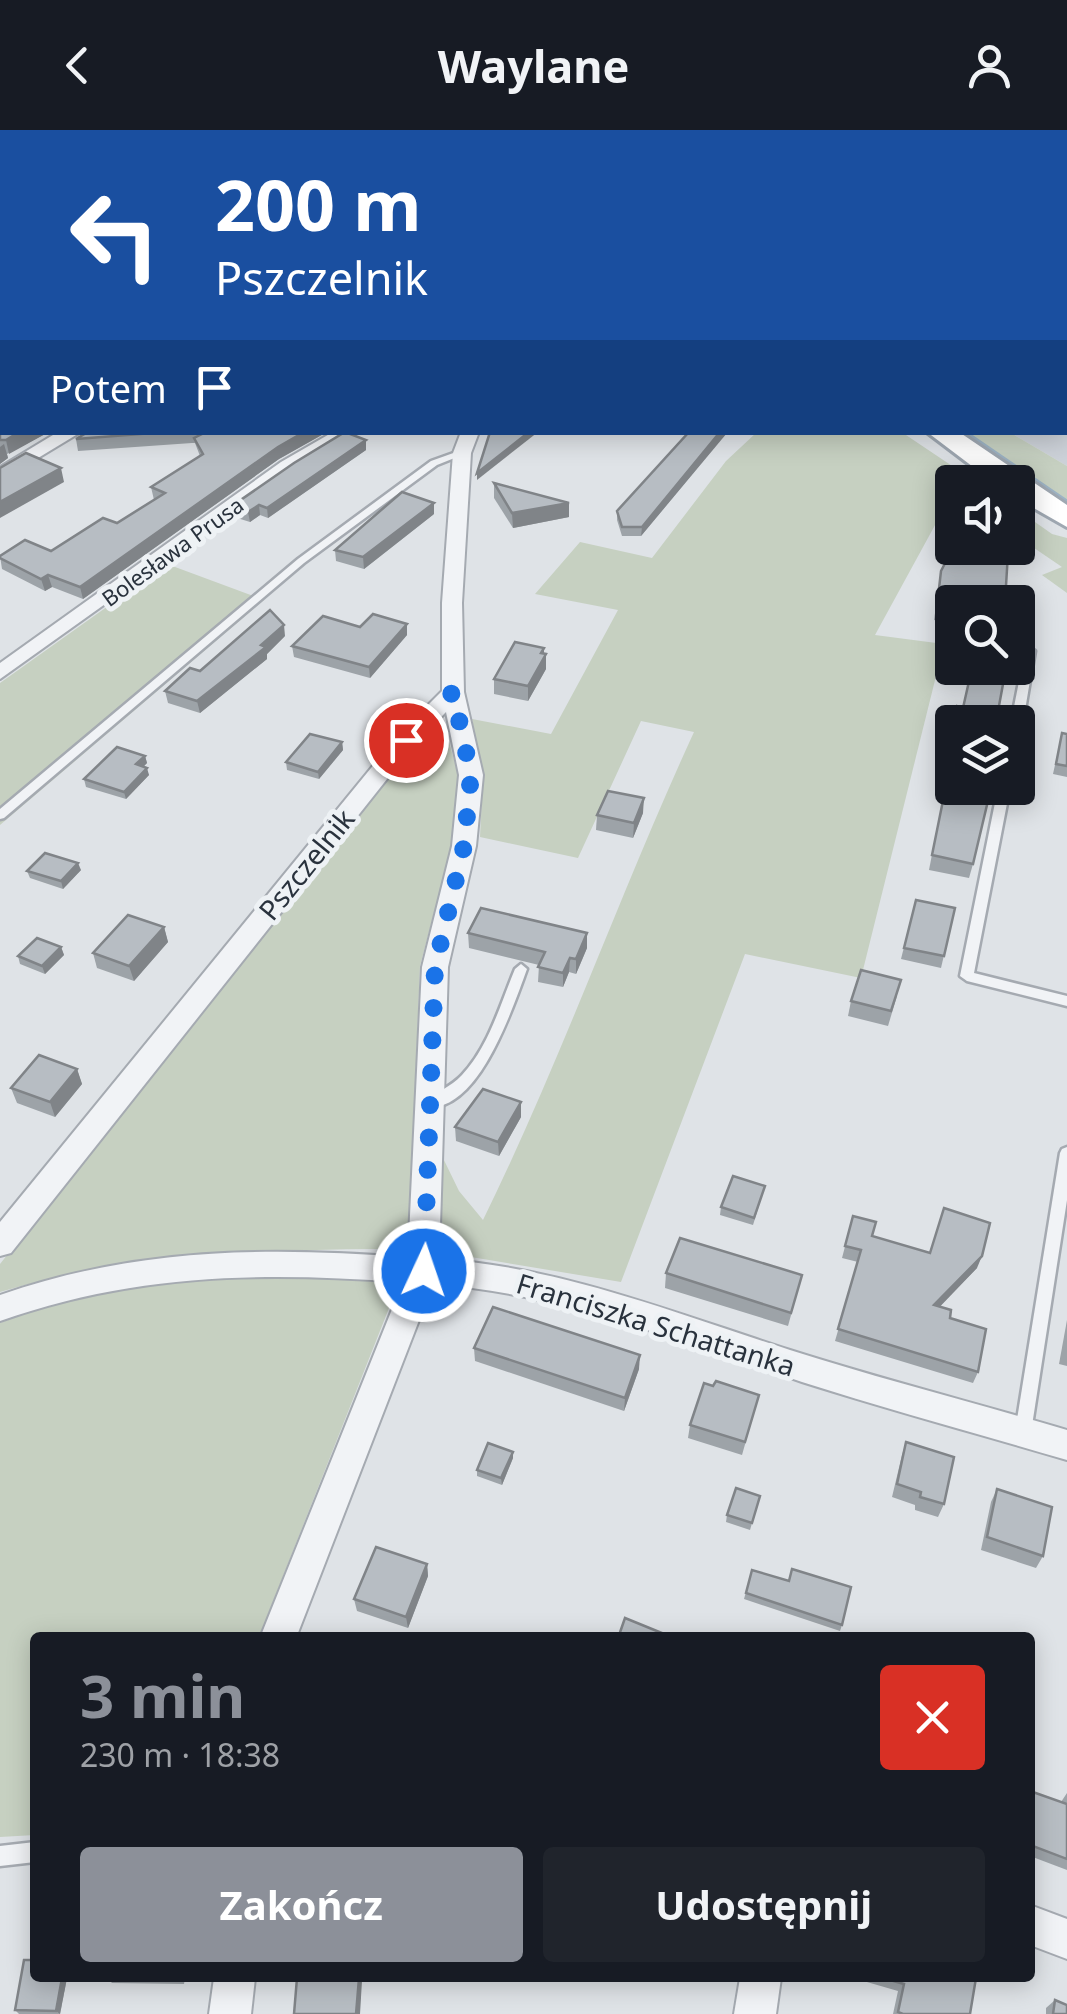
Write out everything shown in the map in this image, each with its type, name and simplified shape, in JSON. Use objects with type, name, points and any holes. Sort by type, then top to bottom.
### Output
[{"type":"main road","points":[[944,435],[987,465]]},
{"type":"main road","points":[[1035,497],[1067,518]]},
{"type":"street","points":[[0,475],[67,435]]},
{"type":"street","name":"Bolesława Prusa","points":[[0,673],[288,466],[342,435]]},
{"type":"street","points":[[287,1632],[424,1271],[435,967],[464,846],[471,775],[453,692],[452,603],[462,452],[469,435]]},
{"type":"street","name":"Pszczelnik","points":[[0,1244],[406,740],[453,692]]},
{"type":"street","name":"Franciszka Schattanka","points":[[0,1308],[66,1285],[168,1267],[296,1262],[497,1276],[617,1307],[807,1370],[1067,1445]]},
{"type":"street","points":[[1035,1926],[1067,1939]]},
{"type":"street","points":[[230,2014],[234,1982]]},
{"type":"street","points":[[755,2014],[760,1982]]},
{"type":"lane","points":[[0,815],[301,561],[434,462],[462,452]]},
{"type":"lane","points":[[1001,805],[967,976],[1067,1001]]},
{"type":"lane","points":[[432,1103],[465,1086],[484,1054],[521,969]]},
{"type":"lane","points":[[1022,1432],[1067,1152]]},
{"type":"lane","points":[[0,1856],[30,1853]]},
{"type":"shaded area","points":[[1014,435],[1067,435],[1067,466]]},
{"type":"green space","points":[[754,435],[906,435],[951,465],[935,465],[935,525],[875,635],[935,643],[935,680],[861,978],[745,954],[621,1282],[465,1256],[442,1236],[442,1156],[459,1191],[483,1220],[694,732],[641,721],[578,858],[480,837],[483,776],[472,719],[551,734],[618,610],[535,594],[580,542],[652,558],[726,461]]},
{"type":"green space","points":[[967,435],[1014,435],[1067,466],[1067,504],[1035,482],[1035,465],[1010,465]]},
{"type":"green space","points":[[1035,522],[1052,534],[1067,538],[1067,593],[1042,575],[1062,567],[1035,549]]},
{"type":"green space","points":[[167,564],[264,600],[0,825],[0,683]]},
{"type":"green space","points":[[429,735],[448,738],[460,781],[456,829],[420,966],[409,1234],[378,1249],[282,1251],[140,1262],[0,1292],[0,1264],[414,743]]},
{"type":"green space","points":[[296,1274],[379,1282],[391,1303],[261,1632],[30,1632],[30,1835],[0,1837],[0,1323],[111,1291],[217,1278]]},
{"type":"building","points":[[83,435],[127,435],[76,439]]},
{"type":"building","points":[[299,435],[80,587],[48,575],[41,579],[0,558],[25,540],[51,551],[103,518],[117,523],[165,493],[151,487],[203,454],[194,438]]},
{"type":"building","points":[[340,435],[366,440],[267,508],[259,505],[248,512],[232,506]]},
{"type":"building","points":[[489,435],[525,435],[477,473]]},
{"type":"building","points":[[686,435],[718,435],[642,527],[622,527],[617,511]]},
{"type":"building","points":[[26,453],[61,468],[0,502],[0,468]]},
{"type":"building","points":[[494,483],[569,503],[512,513]]},
{"type":"building","points":[[402,492],[434,503],[363,557],[335,550]]},
{"type":"building","points":[[944,565],[1007,565],[1006,585],[939,585]]},
{"type":"building","points":[[270,610],[284,625],[261,645],[266,647],[197,701],[165,691],[190,668],[200,671]]},
{"type":"building","points":[[373,614],[407,624],[369,667],[292,646],[323,616],[360,627]]},
{"type":"building","points":[[515,642],[544,648],[541,653],[546,654],[528,686],[494,679]]},
{"type":"building","points":[[968,685],[1003,685],[999,705],[964,705]]},
{"type":"building","points":[[1062,733],[1067,734],[1067,766],[1056,764]]},
{"type":"building","points":[[310,734],[342,742],[318,772],[286,762]]},
{"type":"building","points":[[117,747],[145,756],[136,764],[147,768],[124,792],[84,779]]},
{"type":"building","points":[[608,791],[644,798],[634,823],[597,815]]},
{"type":"building","points":[[942,805],[987,805],[973,864],[932,855]]},
{"type":"building","points":[[45,853],[78,863],[61,881],[27,871]]},
{"type":"building","points":[[916,900],[955,908],[944,956],[904,948]]},
{"type":"building","points":[[481,908],[587,933],[576,959],[570,958],[563,973],[538,967],[545,952],[468,933]]},
{"type":"building","points":[[128,915],[164,927],[129,966],[93,953]]},
{"type":"building","points":[[37,938],[61,947],[42,966],[18,956]]},
{"type":"building","points":[[861,970],[901,980],[891,1011],[851,1001]]},
{"type":"building","points":[[39,1055],[77,1069],[50,1102],[11,1088]]},
{"type":"building","points":[[483,1089],[521,1102],[498,1142],[455,1127]]},
{"type":"building","points":[[733,1176],[765,1186],[754,1218],[721,1207]]},
{"type":"building","points":[[944,1208],[990,1223],[982,1256],[934,1305],[951,1310],[950,1318],[986,1329],[978,1372],[838,1329],[861,1250],[845,1246],[853,1216],[876,1222],[872,1236],[930,1253]]},
{"type":"building","points":[[680,1238],[802,1275],[791,1313],[666,1273]]},
{"type":"building","points":[[493,1307],[640,1355],[625,1398],[474,1348]]},
{"type":"building","points":[[716,1381],[759,1395],[745,1442],[690,1425],[704,1383],[713,1386]]},
{"type":"building","points":[[906,1442],[954,1457],[944,1504],[897,1484]]},
{"type":"building","points":[[488,1443],[513,1452],[501,1478],[477,1470]]},
{"type":"building","points":[[736,1488],[760,1496],[752,1523],[727,1515]]},
{"type":"building","points":[[997,1489],[1052,1507],[1043,1556],[987,1537]]},
{"type":"building","points":[[376,1547],[427,1564],[406,1617],[354,1599]]},
{"type":"building","points":[[792,1569],[851,1587],[842,1625],[746,1593],[752,1570],[789,1581]]},
{"type":"building","points":[[625,1618],[659,1632],[620,1632]]},
{"type":"building","points":[[1035,1793],[1067,1804],[1067,1859],[1035,1847]]},
{"type":"building","points":[[24,1960],[30,1960],[30,1982],[61,1982],[56,2011],[15,2010]]},
{"type":"building","points":[[297,1982],[359,1982],[356,2014],[294,2014]]},
{"type":"building","points":[[897,1982],[975,1982],[970,2014],[898,2012],[904,1984]]},
{"type":"building","points":[[1055,2000],[1067,2005],[1067,2014],[1053,2014]]},
{"type":"waterway","points":[[967,435],[1067,503]]},
{"type":"route","points":[[406,740],[453,692],[471,775],[464,846],[435,967],[424,1271]]}]
